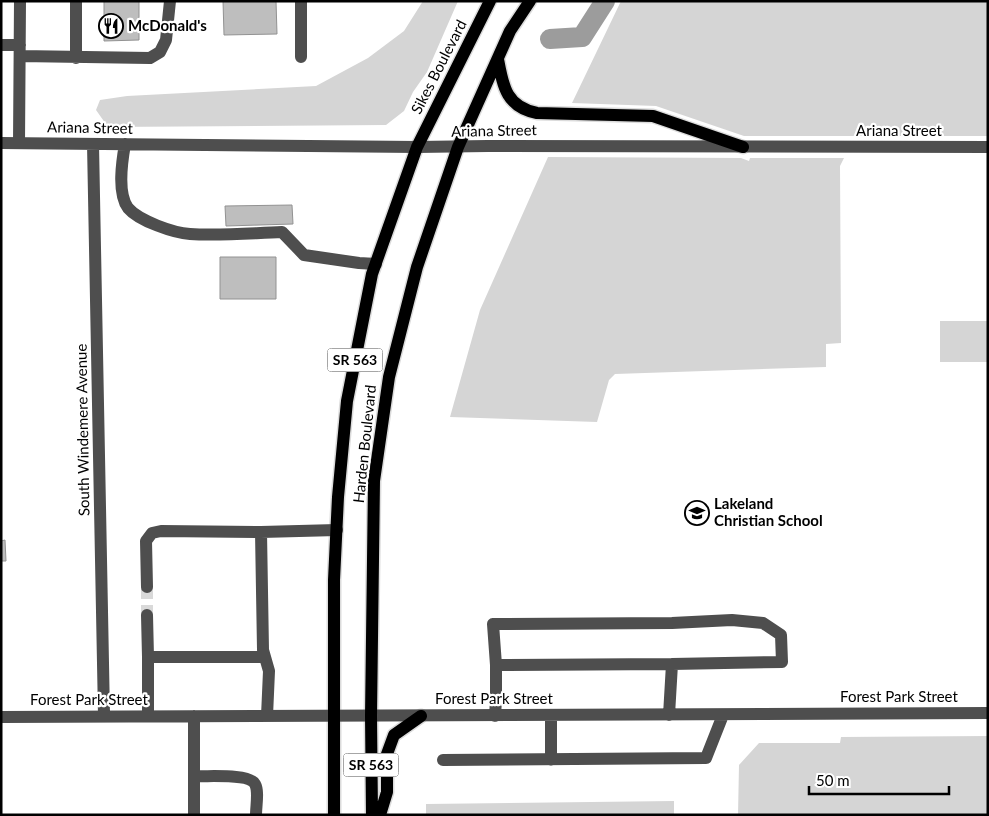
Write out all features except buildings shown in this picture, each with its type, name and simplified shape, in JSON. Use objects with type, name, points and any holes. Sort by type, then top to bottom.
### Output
[{"type":"main road","name":"Sikes Boulevard","points":[[417,147],[490,1]]},
{"type":"main road","name":"SR 563","points":[[458,147],[510,31],[530,1]]},
{"type":"main road","points":[[498,59],[502,82],[507,94],[514,104],[525,111],[537,113],[653,116],[743,147]]},
{"type":"main road","name":"Harden Boulevard","points":[[334,815],[334,580],[338,496],[347,401],[372,274],[417,147]]},
{"type":"main road","name":"Harden Boulevard","points":[[372,815],[371,716],[374,481],[389,377],[417,267],[458,147]]},
{"type":"main road","points":[[380,815],[386,792],[387,754],[394,735],[401,728],[421,716]]},
{"type":"street","points":[[19,143],[20,1]]},
{"type":"street","points":[[76,1],[76,58]]},
{"type":"street","points":[[1,45],[20,51],[76,58],[150,58],[160,52],[166,40],[170,1]]},
{"type":"street","points":[[301,1],[301,57]]},
{"type":"street","name":"Ariana Street","points":[[1,143],[417,147],[988,147]]},
{"type":"street","name":"South Windemere Avenue","points":[[93,144],[104,715]]},
{"type":"street","points":[[125,144],[121,166],[122,190],[127,207],[139,217],[156,225],[189,234],[282,232],[304,255],[376,264]]},
{"type":"street","points":[[147,587],[146,541],[152,533],[161,531],[261,532],[337,530]]},
{"type":"street","points":[[261,532],[263,650],[269,672],[268,716]]},
{"type":"street","points":[[147,615],[148,716]]},
{"type":"street","points":[[495,716],[496,665],[493,624],[672,623],[732,620],[763,623],[781,635],[782,662],[496,665]]},
{"type":"street","points":[[148,658],[265,658]]},
{"type":"street","points":[[669,715],[672,664]]},
{"type":"street","name":"Forest Park Street","points":[[1,717],[104,715],[495,716],[988,713]]},
{"type":"street","points":[[551,715],[551,760]]},
{"type":"street","points":[[443,760],[706,758],[723,715]]},
{"type":"street","points":[[194,716],[194,815]]},
{"type":"street","points":[[194,776],[236,777],[251,780],[256,786],[256,815]]},
{"type":"shaded area","points":[[423,1],[458,1],[427,72],[413,92],[404,111],[386,125],[108,127],[96,110],[100,100],[127,96],[316,86],[368,58],[404,31]]},
{"type":"shaded area","points":[[621,1],[988,1],[988,136],[744,136],[656,106],[572,103]]},
{"type":"shaded area","points":[[548,157],[741,158],[749,161],[750,158],[844,158],[840,166],[841,343],[826,344],[826,367],[615,374],[609,380],[597,422],[450,417],[480,310]]},
{"type":"shaded area","points":[[940,321],[988,321],[988,362],[940,362]]},
{"type":"shaded area","points":[[988,736],[988,815],[738,815],[739,765],[759,743],[840,743],[841,737]]},
{"type":"shaded area","points":[[674,801],[674,815],[426,815],[426,804]]},
{"type":"waterway","points":[[550,39],[582,37],[605,1]]},
{"type":"tunnel","points":[[147,587],[147,615]]},
{"type":"place","name":"McDonald's","points":[[111,26]]},
{"type":"place","name":"Lakeland Christian School","points":[[697,513]]}]
